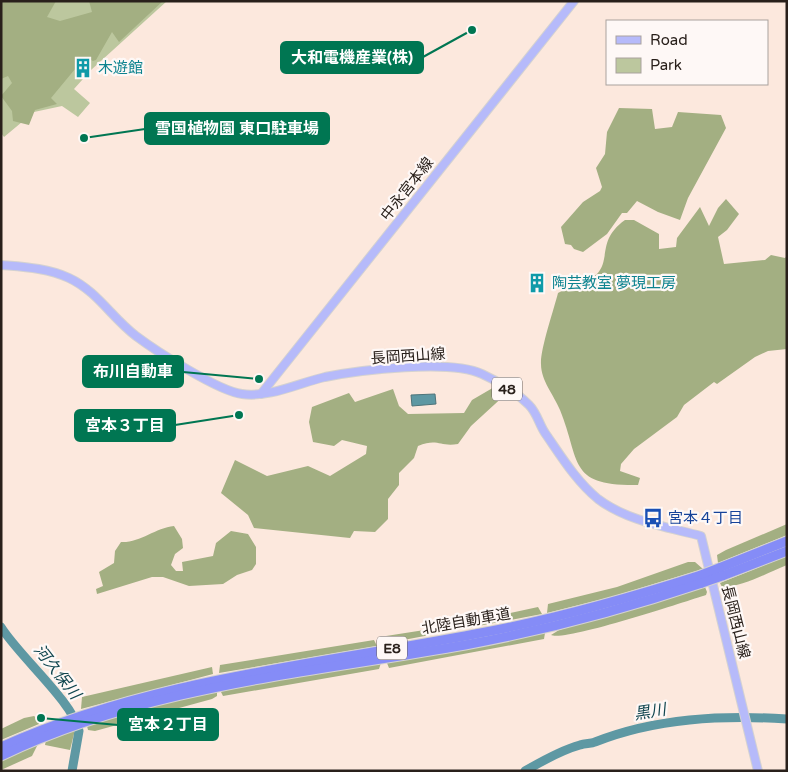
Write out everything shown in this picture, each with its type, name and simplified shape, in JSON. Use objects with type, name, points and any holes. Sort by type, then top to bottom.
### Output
[{"type":"highway","name":"北陸自動車道","points":[[1,747],[40,730],[211,688],[531,631],[630,606],[720,572],[787,541]]},
{"type":"highway","name":"北陸自動車道","points":[[720,572],[787,551]]},
{"type":"highway","name":"北陸自動車道","points":[[1,756],[83,718]]},
{"type":"main road","name":"中永宮本線","points":[[261,394],[574,1]]},
{"type":"main road","name":"長岡西山線","points":[[1,265],[44,269],[70,278],[105,305],[135,336],[226,389],[243,394],[261,394],[326,377],[431,366],[451,366],[473,370],[497,382],[530,405],[558,451],[579,480],[597,498],[627,515],[701,536],[758,771]]},
{"type":"green space","points":[[1,1],[167,1],[91,70],[74,89],[90,103],[78,117],[62,106],[34,112],[4,137],[1,133]]},
{"type":"green space","points":[[1,1],[56,1],[47,17],[60,21],[92,12],[89,1],[163,1],[119,42],[112,32],[96,60],[93,61],[85,57],[51,98],[57,104],[35,110],[29,125],[13,121],[12,111],[1,96],[12,83],[8,76],[1,79]]},
{"type":"green space","points":[[619,108],[652,109],[655,129],[672,127],[678,112],[721,115],[726,128],[688,198],[680,220],[658,212],[637,201],[627,213],[622,213],[607,234],[583,252],[574,249],[571,245],[565,244],[561,227],[583,202],[600,191],[602,187],[596,168],[605,154],[607,132]]},
{"type":"green space","points":[[726,199],[739,214],[727,230],[718,237],[724,264],[765,260],[771,255],[785,258],[787,256],[787,349],[768,351],[755,357],[717,384],[714,382],[684,405],[677,417],[634,449],[621,464],[620,471],[640,478],[638,485],[599,481],[588,475],[580,467],[560,410],[543,376],[541,358],[558,293],[597,274],[601,268],[611,235],[616,227],[625,220],[634,220],[659,234],[659,249],[676,247],[677,238],[700,207],[709,226],[718,208]]},
{"type":"green space","points":[[496,386],[507,393],[471,426],[458,444],[430,443],[418,446],[414,458],[399,473],[399,485],[388,499],[388,519],[375,532],[354,531],[350,538],[254,528],[248,515],[221,493],[235,460],[267,476],[308,466],[330,476],[366,454],[367,446],[342,440],[334,446],[313,442],[309,422],[312,407],[349,393],[355,402],[393,389],[399,406],[408,414],[464,413],[472,400]]},
{"type":"green space","points":[[787,524],[787,535],[718,563],[717,555]]},
{"type":"green space","points":[[174,526],[182,539],[183,548],[175,554],[171,565],[176,571],[183,571],[182,562],[213,556],[216,543],[231,531],[248,534],[256,547],[256,564],[252,570],[237,575],[223,584],[189,586],[163,577],[152,577],[97,594],[96,589],[103,586],[99,572],[114,563],[115,551],[121,542],[135,540],[160,529]]},
{"type":"green space","points":[[787,556],[787,565],[755,579],[738,585],[722,587],[720,583]]},
{"type":"green space","points":[[688,562],[695,562],[703,569],[611,597],[547,613],[548,604],[617,587]]},
{"type":"green space","points":[[705,587],[706,595],[651,613],[578,633],[560,636],[551,635],[559,630]]},
{"type":"green space","points":[[538,607],[542,614],[382,644],[382,640],[386,636],[450,626]]},
{"type":"green space","points":[[545,633],[544,639],[389,668],[387,663]]},
{"type":"green space","points":[[374,640],[377,646],[219,673],[220,665]]},
{"type":"green space","points":[[381,663],[379,669],[223,696],[220,690]]},
{"type":"green space","points":[[212,667],[213,674],[81,709],[82,697]]},
{"type":"green space","points":[[217,691],[217,696],[212,699],[95,731],[88,730],[87,726],[153,705]]},
{"type":"green space","points":[[34,716],[39,720],[39,724],[1,740],[1,729],[24,718]]},
{"type":"green space","points":[[75,730],[70,750],[45,745],[46,740]]},
{"type":"green space","points":[[38,744],[32,756],[1,770],[1,760]]},
{"type":"water","points":[[435,394],[436,404],[412,406],[411,395]]},
{"type":"waterway","name":"河久保川","points":[[1,627],[75,719],[79,731],[72,771]]},
{"type":"waterway","name":"黒川","points":[[525,771],[573,747],[665,723],[714,718],[787,719]]},
{"type":"place","name":"大和電機産業(株)","points":[[472,30]]},
{"type":"place","name":"木遊館","points":[[83,68]]},
{"type":"place","name":"雪国植物園 東口駐車場","points":[[84,138]]},
{"type":"place","name":"陶芸教室 夢現工房","points":[[537,283]]},
{"type":"place","name":"布川自動車","points":[[259,379]]},
{"type":"place","name":"宮本３丁目","points":[[239,415]]},
{"type":"place","name":"宮本４丁目","points":[[653,518]]},
{"type":"place","name":"宮本２丁目","points":[[41,718]]}]
